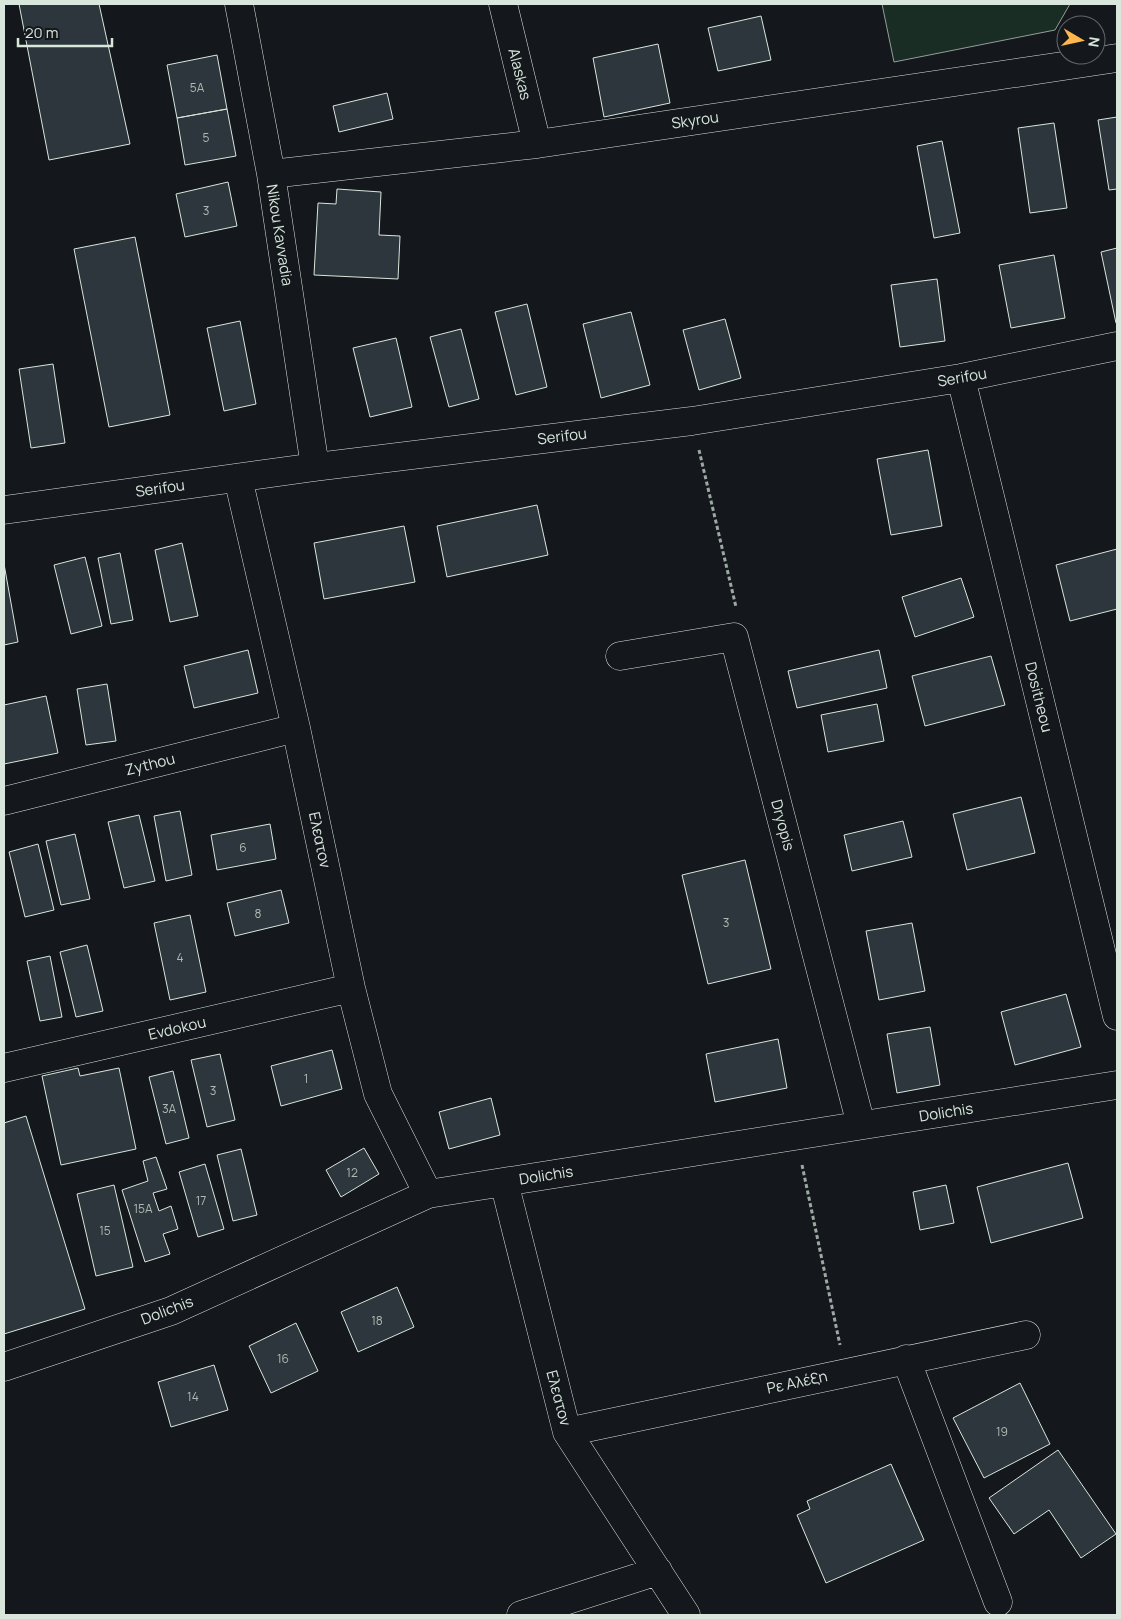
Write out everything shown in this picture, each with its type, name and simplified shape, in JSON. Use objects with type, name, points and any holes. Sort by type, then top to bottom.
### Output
[{"type":"street","name":"Nikou Kavvadia","points":[[239,4],[271,174],[315,467]]},
{"type":"street","name":"Alaskas","points":[[503,4],[537,144]]},
{"type":"street","name":"Skyrou","points":[[271,174],[537,144],[1117,58]]},
{"type":"street","name":"Serifou","points":[[4,510],[315,467],[692,420],[961,378],[1117,346]]},
{"type":"street","name":"Dositheou","points":[[961,378],[1117,1016]]},
{"type":"street","name":"Ελεατον","points":[[238,478],[296,728],[351,988],[378,1094],[428,1194]]},
{"type":"street","points":[[620,656],[734,637]]},
{"type":"street","name":"Dryopis","points":[[734,637],[861,1125]]},
{"type":"street","name":"Zythou","points":[[4,801],[296,728]]},
{"type":"street","name":"Evdokou","points":[[4,1068],[351,988]]},
{"type":"street","name":"Dolichis","points":[[4,1367],[171,1310],[428,1194],[1117,1085]]},
{"type":"street","name":"Ελεατον","points":[[504,1182],[568,1432],[686,1615]]},
{"type":"street","name":"Ρε Αλέξη","points":[[568,1432],[1026,1335]]},
{"type":"street","points":[[906,1359],[998,1602]]},
{"type":"street","points":[[521,1615],[658,1571]]},
{"type":"path","points":[[692,420],[737,611],[734,637]]},
{"type":"path","points":[[796,1136],[845,1372]]},
{"type":"green space","points":[[882,4],[1070,4],[1064,15],[1056,15],[1055,30],[894,62]]},
{"type":"building","points":[[19,4],[99,4],[130,144],[49,160]]},
{"type":"building","points":[[761,16],[771,60],[718,71],[708,28]]},
{"type":"building","points":[[658,44],[670,103],[604,117],[593,58]]},
{"type":"building","points":[[217,55],[227,109],[177,118],[167,65]]},
{"type":"building","points":[[387,93],[393,119],[339,132],[333,106]]},
{"type":"building","points":[[227,109],[236,156],[185,165],[177,118]]},
{"type":"building","points":[[1117,117],[1117,189],[1109,190],[1098,120]]},
{"type":"building","points":[[1054,123],[1067,208],[1030,213],[1018,128]]},
{"type":"building","points":[[942,141],[960,233],[934,238],[917,146]]},
{"type":"building","points":[[228,182],[237,226],[185,237],[176,194]]},
{"type":"building","points":[[337,189],[381,192],[379,235],[400,236],[398,279],[314,275],[318,203],[336,204]]},
{"type":"building","points":[[135,237],[170,415],[109,427],[74,249]]},
{"type":"building","points":[[1117,248],[1117,323],[1116,323],[1101,252]]},
{"type":"building","points":[[1054,255],[1065,318],[1011,328],[999,265]]},
{"type":"building","points":[[937,279],[945,341],[900,347],[891,285]]},
{"type":"building","points":[[527,304],[547,387],[516,395],[495,312]]},
{"type":"building","points":[[631,312],[650,385],[601,398],[583,324]]},
{"type":"building","points":[[725,319],[741,378],[699,390],[683,330]]},
{"type":"building","points":[[240,321],[256,404],[224,411],[207,328]]},
{"type":"building","points":[[461,329],[479,399],[449,407],[430,337]]},
{"type":"building","points":[[396,338],[412,407],[370,417],[353,348]]},
{"type":"building","points":[[53,364],[65,443],[31,448],[19,369]]},
{"type":"building","points":[[928,450],[942,526],[891,535],[877,459]]},
{"type":"building","points":[[537,505],[548,555],[447,577],[437,526]]},
{"type":"building","points":[[404,526],[415,582],[324,599],[314,543]]},
{"type":"building","points":[[182,543],[198,616],[170,622],[155,550]]},
{"type":"building","points":[[1117,549],[1117,609],[1070,621],[1056,565]]},
{"type":"building","points":[[120,553],[133,620],[111,624],[98,558]]},
{"type":"building","points":[[85,557],[102,626],[71,634],[54,565]]},
{"type":"building","points":[[4,564],[18,642],[4,645]]},
{"type":"building","points":[[961,578],[974,617],[915,637],[902,597]]},
{"type":"building","points":[[248,650],[258,693],[194,708],[184,666]]},
{"type":"building","points":[[879,650],[887,688],[797,708],[788,671]]},
{"type":"building","points":[[991,656],[1005,705],[925,726],[912,676]]},
{"type":"building","points":[[107,684],[116,741],[86,745],[77,689]]},
{"type":"building","points":[[46,696],[58,753],[4,764],[4,705]]},
{"type":"building","points":[[877,704],[884,741],[828,752],[821,715]]},
{"type":"building","points":[[1021,797],[1035,853],[967,870],[953,814]]},
{"type":"building","points":[[180,811],[192,875],[166,881],[154,816]]},
{"type":"building","points":[[139,815],[155,881],[124,888],[108,822]]},
{"type":"building","points":[[903,821],[912,857],[852,871],[844,835]]},
{"type":"building","points":[[270,824],[276,859],[217,870],[211,835]]},
{"type":"building","points":[[75,834],[90,899],[61,905],[46,841]]},
{"type":"building","points":[[38,844],[54,910],[25,917],[9,852]]},
{"type":"building","points":[[745,860],[771,969],[708,984],[682,875]]},
{"type":"building","points":[[281,890],[289,923],[235,936],[227,903]]},
{"type":"building","points":[[190,915],[206,992],[170,1000],[154,923]]},
{"type":"building","points":[[912,923],[925,991],[879,1000],[866,931]]},
{"type":"building","points":[[87,945],[103,1011],[76,1017],[60,952]]},
{"type":"building","points":[[50,956],[62,1017],[40,1021],[27,961]]},
{"type":"building","points":[[1066,994],[1081,1047],[1015,1065],[1001,1012]]},
{"type":"building","points":[[930,1027],[940,1085],[897,1093],[887,1034]]},
{"type":"building","points":[[778,1039],[787,1088],[715,1102],[706,1054]]},
{"type":"building","points":[[332,1050],[342,1089],[281,1106],[271,1066]]},
{"type":"building","points":[[220,1054],[235,1120],[207,1127],[191,1060]]},
{"type":"building","points":[[78,1068],[80,1076],[119,1068],[136,1149],[61,1165],[42,1076]]},
{"type":"building","points":[[173,1071],[189,1138],[166,1144],[149,1077]]},
{"type":"building","points":[[491,1098],[500,1135],[449,1149],[439,1112]]},
{"type":"building","points":[[26,1116],[85,1309],[4,1334],[4,1123]]},
{"type":"building","points":[[364,1148],[379,1174],[341,1197],[326,1170]]},
{"type":"building","points":[[241,1149],[257,1215],[233,1221],[217,1155]]},
{"type":"building","points":[[156,1157],[167,1189],[153,1193],[159,1211],[171,1206],[178,1229],[163,1234],[170,1254],[145,1262],[122,1190],[148,1181],[143,1161]]},
{"type":"building","points":[[1068,1163],[1083,1218],[991,1243],[977,1187]]},
{"type":"building","points":[[205,1164],[224,1229],[198,1237],[179,1172]]},
{"type":"building","points":[[114,1185],[133,1267],[96,1276],[77,1194]]},
{"type":"building","points":[[946,1185],[954,1223],[920,1230],[913,1192]]},
{"type":"building","points":[[397,1287],[414,1327],[358,1352],[341,1312]]},
{"type":"building","points":[[296,1323],[318,1371],[271,1393],[249,1346]]},
{"type":"building","points":[[214,1365],[228,1410],[171,1427],[158,1382]]},
{"type":"building","points":[[1020,1383],[1050,1444],[984,1478],[953,1418]]},
{"type":"building","points":[[1058,1450],[1116,1534],[1081,1558],[1049,1510],[1014,1534],[989,1498]]},
{"type":"building","points":[[891,1464],[924,1540],[826,1583],[797,1515],[810,1509],[807,1501]]}]
